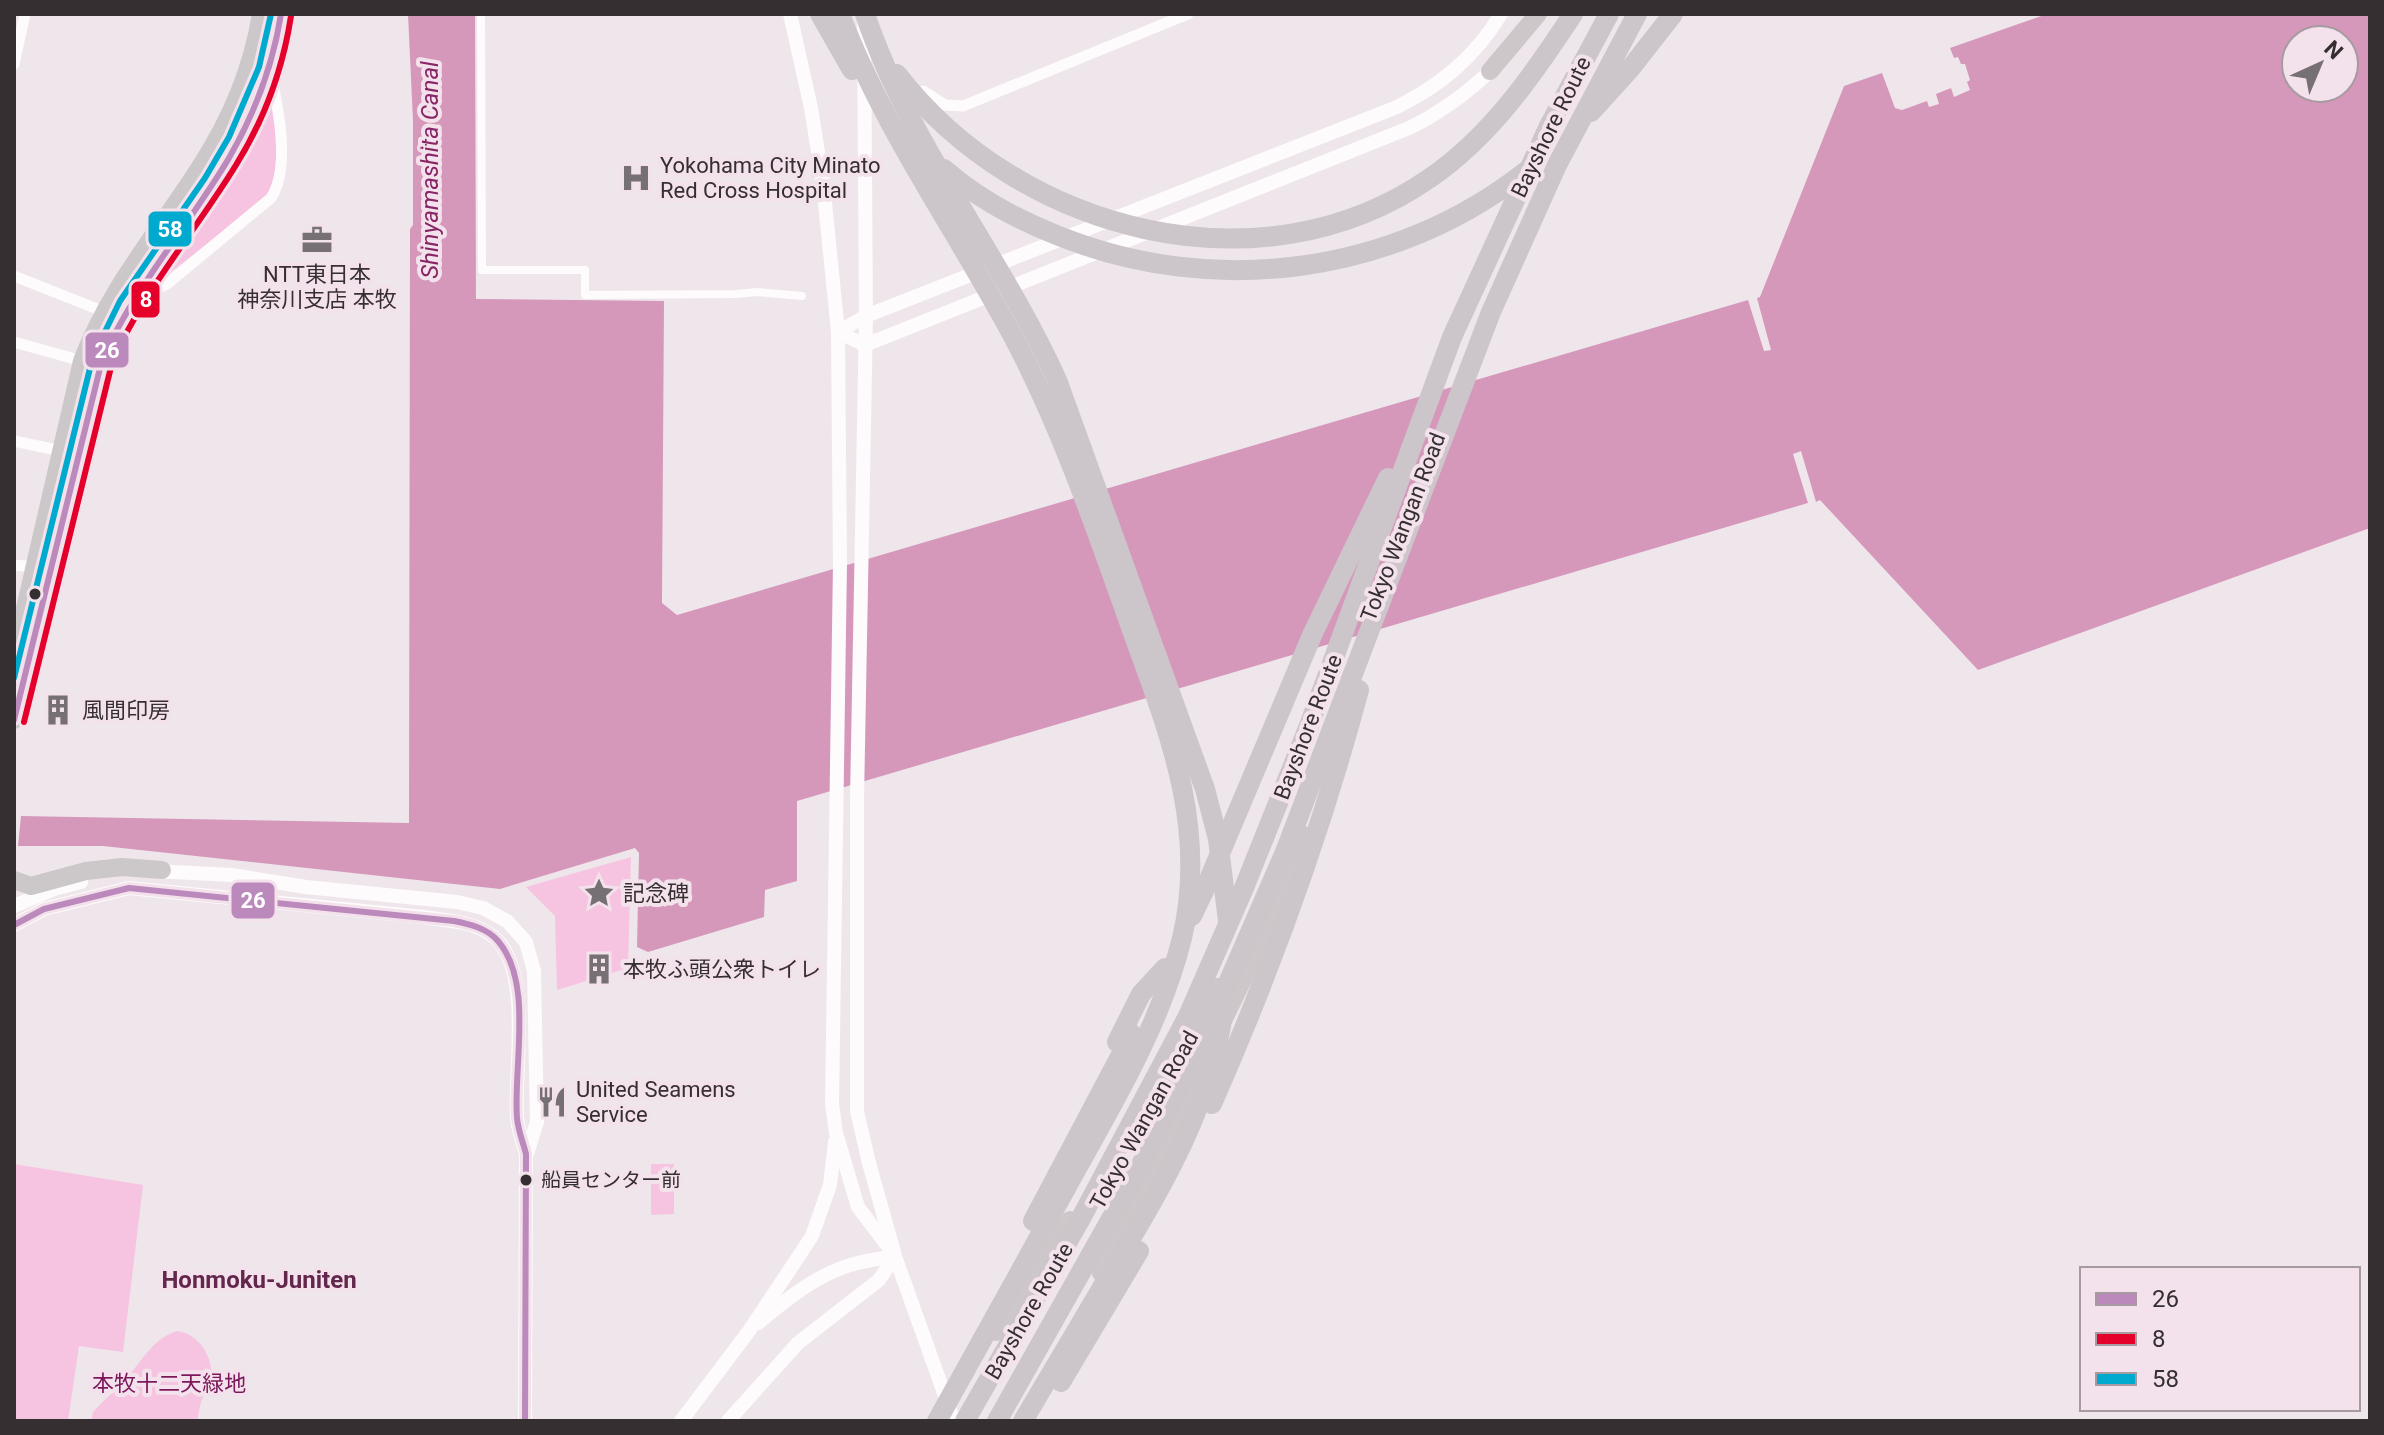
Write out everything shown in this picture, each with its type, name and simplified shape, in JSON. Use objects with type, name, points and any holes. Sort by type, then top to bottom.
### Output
[{"type":"highway","points":[[820,14],[852,71],[897,126],[950,175],[979,195],[1037,228],[1112,255],[1172,268],[1237,271],[1298,267],[1338,260],[1409,237],[1470,209],[1512,181],[1570,132],[1612,89],[1673,14]]},
{"type":"highway","points":[[840,14],[879,104],[1013,337],[1049,410],[1165,723],[1186,798],[1191,847],[1189,896],[1182,938],[1155,1015],[1100,1126],[937,1421]]},
{"type":"highway","points":[[862,14],[884,58],[927,109],[978,154],[1028,187],[1059,202],[1119,223],[1176,235],[1241,239],[1303,231],[1350,219],[1429,179],[1498,118],[1573,14]]},
{"type":"highway","points":[[862,14],[895,91],[1002,272],[1057,380],[1205,789],[1218,839],[1227,896],[1227,986],[1217,1049],[1197,1112],[1162,1185],[1023,1421]]},
{"type":"highway","points":[[1490,71],[1538,14]]},
{"type":"highway","name":"Bayshore Route","points":[[965,1421],[1087,1207],[1188,1016],[1310,723],[1452,337],[1520,187],[1581,63],[1609,14]]},
{"type":"highway","name":"Tokyo Wangan Road","points":[[974,1421],[1230,962],[1281,850],[1454,392],[1517,240],[1583,102],[1630,14]]},
{"type":"highway","name":"Bayshore Route","points":[[997,1421],[1138,1171],[1208,1029],[1285,852],[1460,391],[1523,239],[1588,102],[1640,14]]},
{"type":"highway","name":"Tokyo Wangan Road","points":[[988,1421],[1071,1278],[1265,912],[1325,763],[1464,394],[1527,242],[1640,14]]},
{"type":"highway","points":[[927,1421],[1205,889],[1313,633],[1429,396]]},
{"type":"highway","points":[[1037,1421],[1142,1247],[1206,1119],[1247,1024],[1291,909],[1343,752],[1392,571]]},
{"type":"highway","points":[[1030,1421],[1252,961],[1298,847],[1325,763]]},
{"type":"highway","points":[[937,1421],[1183,1050]]},
{"type":"main road","points":[[14,656],[82,361],[228,119],[246,76],[261,14]]},
{"type":"main road","points":[[14,720],[112,315],[132,298],[230,157],[253,110],[269,67],[281,14]]},
{"type":"main road","points":[[14,880],[31,886],[98,869],[162,870]]},
{"type":"street","points":[[14,64],[25,14]]},
{"type":"street","points":[[481,14],[482,270],[585,270],[585,295],[757,292],[802,296]]},
{"type":"street","points":[[790,14],[811,108],[823,183],[838,332],[840,563],[831,1076],[836,1133],[858,1207],[895,1256]]},
{"type":"street","points":[[862,14],[866,316],[857,800],[857,1111],[895,1256],[954,1421]]},
{"type":"street","points":[[865,67],[894,71],[939,102],[957,107],[1188,14]]},
{"type":"street","points":[[838,332],[866,316],[1397,107],[1427,92],[1451,74],[1474,52],[1501,14]]},
{"type":"street","points":[[132,298],[167,284],[271,198],[278,188],[281,176],[279,106],[269,67]]},
{"type":"street","points":[[838,332],[865,345],[1409,128],[1438,114],[1466,94],[1490,71]]},
{"type":"street","points":[[14,276],[112,315]]},
{"type":"street","points":[[14,342],[82,361]]},
{"type":"street","points":[[14,441],[52,449],[62,448]]},
{"type":"street","points":[[14,565],[35,567]]},
{"type":"street","points":[[14,906],[54,889],[87,880],[162,870],[232,875],[306,887],[457,902],[483,908],[507,921],[526,942],[534,971],[537,1122],[526,1154]]},
{"type":"street","points":[[14,925],[44,909],[129,888],[424,917],[477,927],[498,941],[515,974],[518,1005],[517,1121],[526,1154],[525,1421]]},
{"type":"street","points":[[681,1421],[749,1331],[815,1228],[830,1185],[836,1133]]},
{"type":"street","points":[[749,1331],[797,1291],[814,1281],[847,1265],[895,1256]]},
{"type":"street","points":[[728,1421],[798,1343],[879,1280],[895,1256]]},
{"type":"green space","points":[[274,91],[277,180],[265,199],[155,282],[246,153]]},
{"type":"green space","points":[[631,857],[628,968],[557,990],[555,916],[526,887]]},
{"type":"green space","points":[[14,1164],[143,1185],[123,1352],[79,1346],[68,1421],[14,1421]]},
{"type":"green space","points":[[651,1164],[674,1164],[674,1214],[651,1215]]},
{"type":"green space","name":"本牧十二天緑地","points":[[177,1331],[198,1341],[210,1362],[210,1381],[197,1421],[91,1421],[93,1412],[150,1349],[162,1338]]},
{"type":"water","name":"Shinyamashita Canal","points":[[408,14],[475,14],[476,299],[664,301],[662,603],[677,615],[1748,300],[1764,351],[1771,350],[1757,298],[1844,86],[1882,73],[1895,108],[1902,110],[1927,101],[1929,107],[1939,104],[1936,94],[1951,88],[1954,97],[1970,90],[1965,64],[1961,64],[1958,57],[1954,58],[1950,48],[2047,14],[2370,14],[2370,528],[1978,670],[1820,500],[1816,502],[1801,451],[1793,454],[1808,503],[797,801],[797,881],[765,890],[764,917],[648,952],[637,947],[639,853],[635,848],[500,889],[103,846],[18,846],[21,816],[409,823],[410,229],[413,225],[413,121]]},
{"type":"transit line","name":"58","points":[[14,678],[93,356],[120,301],[205,178],[229,137],[259,67],[271,14]]},
{"type":"transit line","name":"26","points":[[14,720],[102,360],[130,307],[238,141],[268,70],[281,14]]},
{"type":"transit line","name":"8","points":[[24,722],[112,363],[139,311],[220,190],[255,130],[277,74],[291,16]]},
{"type":"transit line","name":"26","points":[[14,925],[44,909],[129,888],[454,921],[478,927],[494,937],[509,959],[519,1002],[517,1118],[526,1154],[525,1421]]},
{"type":"place","name":"Yokohama City Minato Red Cross Hospital","points":[[636,178]]},
{"type":"place","name":"NTT東日本 神奈川支店 本牧","points":[[317,240]]},
{"type":"place","name":"風間印房","points":[[58,710]]},
{"type":"place","name":"記念碑","points":[[599,893]]},
{"type":"place","name":"本牧ふ頭公衆トイレ","points":[[599,969]]},
{"type":"place","name":"United Seamens Service","points":[[552,1102]]},
{"type":"place","name":"船員センター前","points":[[526,1180]]},
{"type":"district","name":"Honmoku-Juniten","points":[[259,1280]]}]
